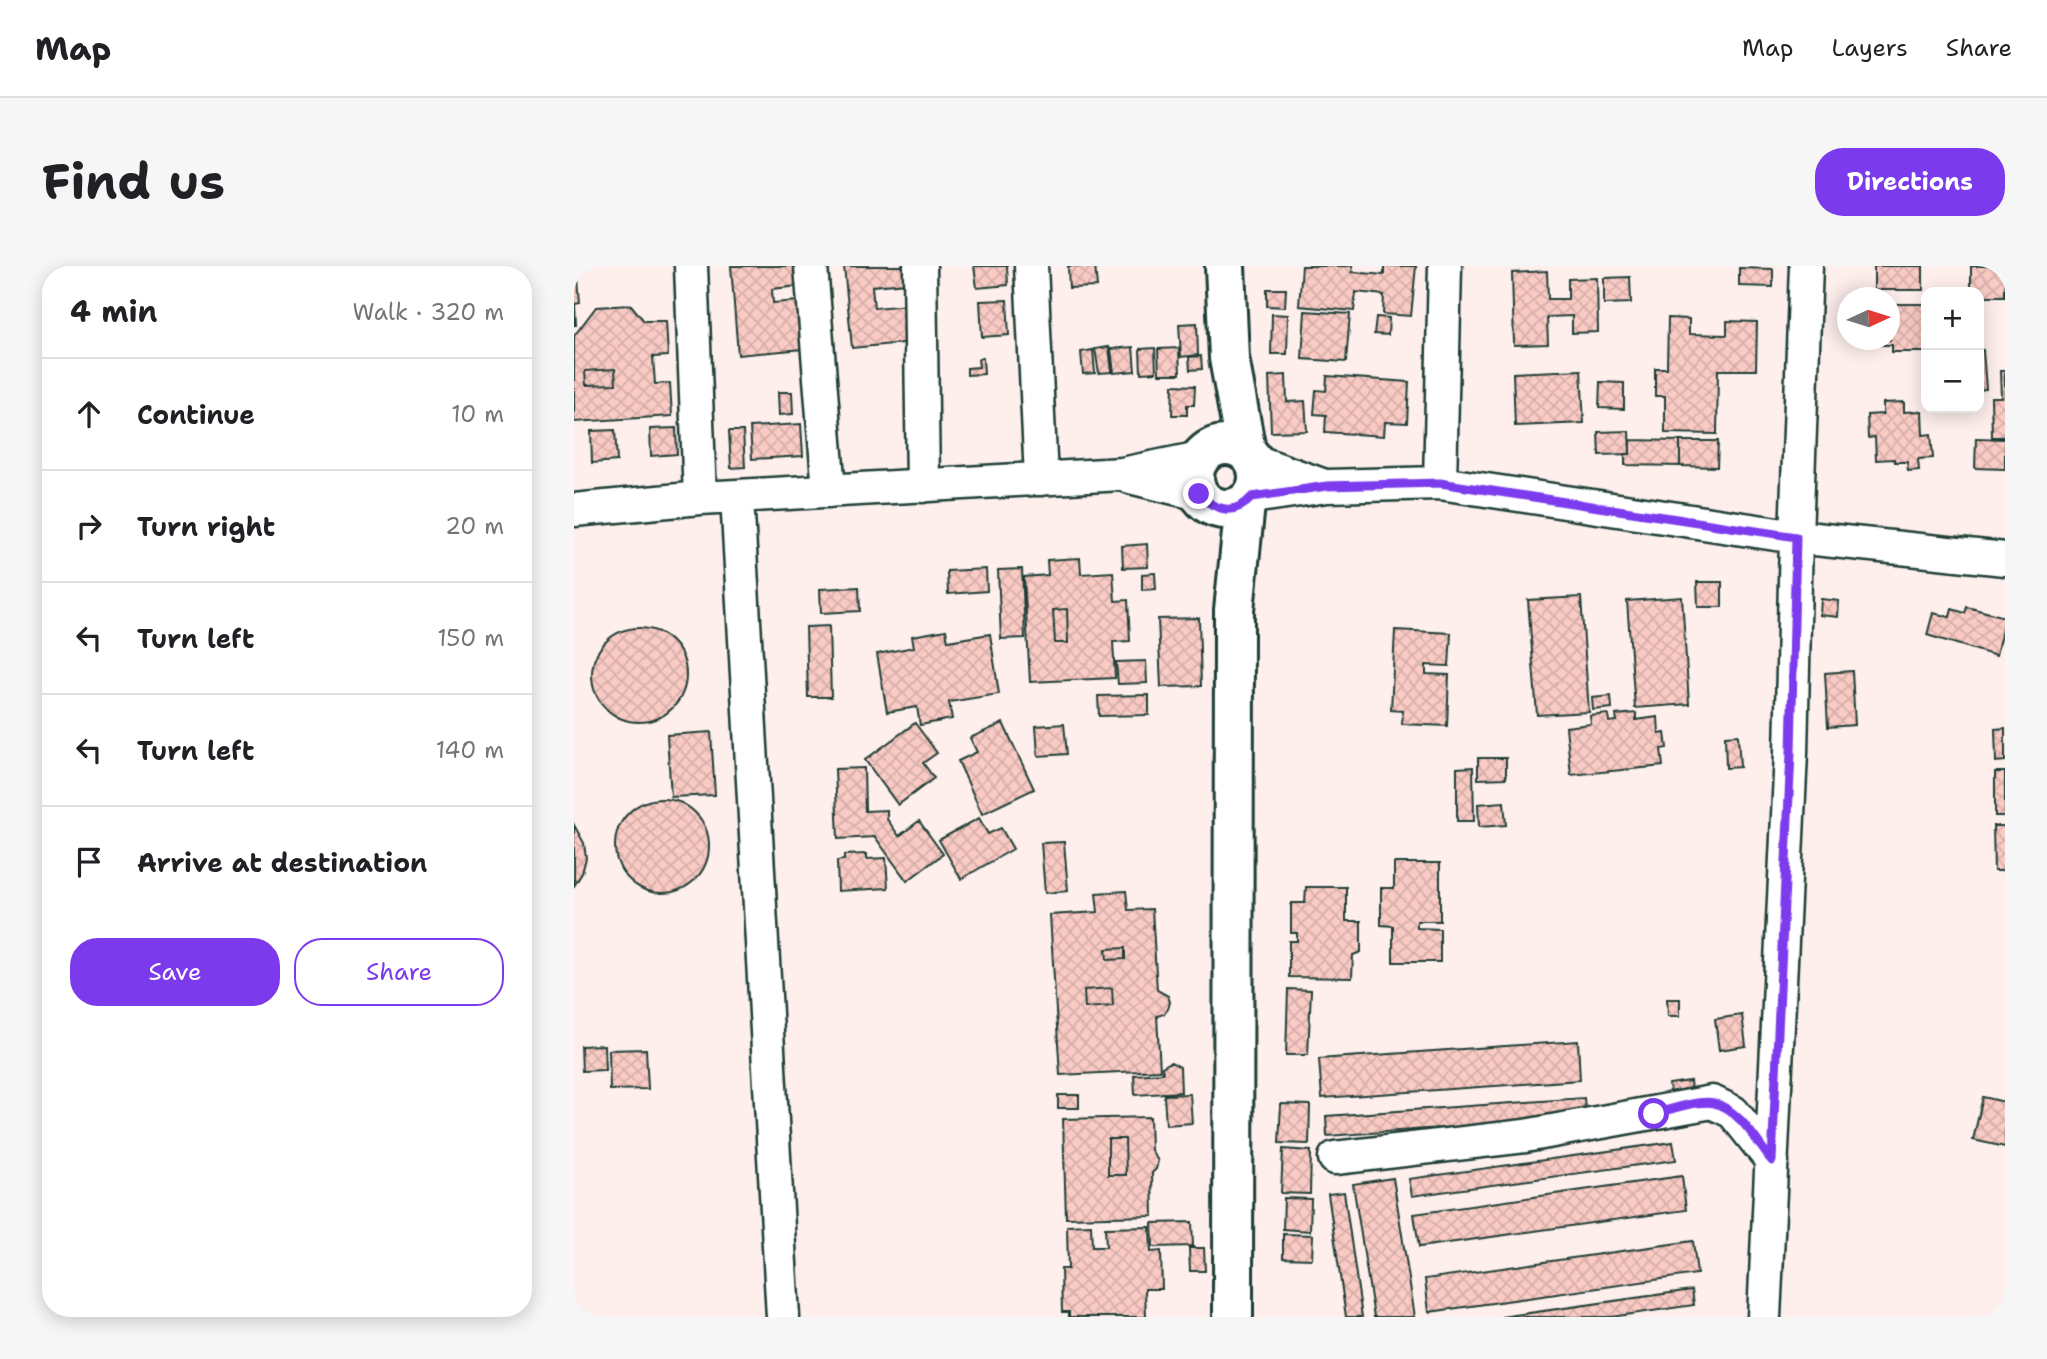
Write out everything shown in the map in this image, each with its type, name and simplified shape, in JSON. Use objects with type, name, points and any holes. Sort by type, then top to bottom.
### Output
[{"type":"street","points":[[691,266],[700,498]]},
{"type":"street","points":[[811,266],[829,491]]},
{"type":"street","points":[[920,266],[923,486]]},
{"type":"street","points":[[1031,266],[1041,479]]},
{"type":"street","points":[[1225,266],[1229,358],[1227,478],[1234,610],[1233,1317]]},
{"type":"street","points":[[1440,483],[1446,266]]},
{"type":"street","points":[[1764,1317],[1791,753],[1806,266]]},
{"type":"street","points":[[574,510],[700,498],[1122,474],[1227,478],[1327,486],[1440,483],[1796,537],[2005,559]]},
{"type":"street","points":[[737,496],[783,1317]]},
{"type":"street","points":[[1335,1158],[1525,1136],[1712,1102],[1733,1112],[1772,1161]]},
{"type":"building","points":[[731,266],[799,266],[800,286],[772,289],[773,303],[798,301],[803,349],[738,355]]},
{"type":"building","points":[[844,266],[905,266],[907,283],[872,286],[874,308],[910,305],[913,342],[852,348]]},
{"type":"building","points":[[974,266],[1007,266],[1008,285],[977,288]]},
{"type":"building","points":[[1068,266],[1095,266],[1097,287],[1069,288]]},
{"type":"building","points":[[1302,266],[1353,266],[1352,272],[1384,275],[1384,266],[1416,266],[1411,316],[1383,314],[1384,295],[1356,292],[1354,311],[1299,306]]},
{"type":"building","points":[[1874,266],[1923,266],[1921,290],[1874,287]]},
{"type":"building","points":[[1971,266],[2005,266],[2005,296],[1984,296],[1984,287],[1971,287]]},
{"type":"building","points":[[1739,268],[1773,269],[1773,287],[1739,286]]},
{"type":"building","points":[[1547,271],[1548,299],[1568,299],[1568,279],[1597,278],[1598,332],[1572,333],[1572,316],[1547,317],[1548,344],[1514,345],[1512,273]]},
{"type":"building","points":[[1630,277],[1631,303],[1604,304],[1604,278]]},
{"type":"building","points":[[574,279],[578,279],[580,303],[575,304],[576,325],[574,325]]},
{"type":"building","points":[[1267,289],[1286,289],[1285,307],[1267,306]]},
{"type":"building","points":[[1007,300],[1009,335],[982,337],[980,301]]},
{"type":"building","points":[[1900,304],[1921,304],[1921,352],[1892,352],[1900,350]]},
{"type":"building","points":[[631,305],[644,321],[666,321],[668,356],[653,357],[655,384],[670,383],[672,416],[574,422],[574,336],[596,307]],"holes":[[[615,369],[616,384],[586,385],[585,371]]]},
{"type":"building","points":[[1305,311],[1350,314],[1346,362],[1302,359]]},
{"type":"building","points":[[1272,314],[1288,315],[1287,354],[1271,354]]},
{"type":"building","points":[[1376,317],[1389,318],[1388,335],[1374,334]]},
{"type":"building","points":[[1668,318],[1689,319],[1689,334],[1727,335],[1727,321],[1757,322],[1756,370],[1718,370],[1717,434],[1665,433],[1665,396],[1655,396],[1655,368],[1667,368]]},
{"type":"building","points":[[1197,323],[1198,355],[1181,357],[1179,324]]},
{"type":"building","points":[[1109,347],[1112,372],[1099,373],[1095,349]]},
{"type":"building","points":[[1133,347],[1135,371],[1114,373],[1111,349]]},
{"type":"building","points":[[1155,348],[1156,372],[1141,373],[1140,349]]},
{"type":"building","points":[[1179,348],[1180,374],[1159,374],[1158,349]]},
{"type":"building","points":[[1093,350],[1095,373],[1083,374],[1081,352]]},
{"type":"building","points":[[1201,356],[1202,369],[1190,370],[1189,357]]},
{"type":"building","points":[[983,358],[984,374],[967,375],[967,368],[979,367],[978,359]]},
{"type":"building","points":[[615,369],[616,384],[586,385],[585,371]]},
{"type":"building","points":[[1581,370],[1584,423],[1515,426],[1513,373]]},
{"type":"building","points":[[2000,371],[2005,371],[2005,437],[1992,437],[1991,397],[2001,397]]},
{"type":"building","points":[[1286,375],[1287,402],[1305,401],[1307,431],[1271,432],[1269,376]]},
{"type":"building","points":[[1327,376],[1409,382],[1407,423],[1385,422],[1384,436],[1325,432],[1326,415],[1314,414],[1316,390],[1326,391]]},
{"type":"building","points":[[1600,382],[1624,383],[1624,409],[1599,408]]},
{"type":"building","points":[[1173,385],[1195,386],[1194,405],[1187,405],[1187,415],[1172,415]]},
{"type":"building","points":[[778,392],[792,392],[793,414],[779,415]]},
{"type":"building","points":[[1904,402],[1904,412],[1922,413],[1923,435],[1931,434],[1933,458],[1918,459],[1919,470],[1908,471],[1907,462],[1895,462],[1894,459],[1876,460],[1875,437],[1868,438],[1867,415],[1883,414],[1883,403]]},
{"type":"building","points":[[801,424],[803,456],[752,459],[750,427]]},
{"type":"building","points":[[676,428],[677,454],[651,456],[650,429]]},
{"type":"building","points":[[615,430],[617,461],[592,463],[591,431]]},
{"type":"building","points":[[729,431],[743,431],[745,467],[731,468]]},
{"type":"building","points":[[1629,431],[1630,454],[1599,455],[1598,432]]},
{"type":"building","points":[[1976,438],[2005,439],[2005,469],[1975,468]]},
{"type":"building","points":[[1630,440],[1680,441],[1680,466],[1625,465],[1625,454],[1630,454]]},
{"type":"building","points":[[1680,441],[1718,441],[1717,467],[1680,466]]},
{"type":"building","points":[[1147,544],[1148,567],[1123,568],[1122,546]]},
{"type":"building","points":[[1080,558],[1081,574],[1113,572],[1115,601],[1128,600],[1130,641],[1113,642],[1115,678],[1030,682],[1024,577],[1048,575],[1047,560]],"holes":[[[1067,609],[1068,643],[1055,643],[1053,610]]]},
{"type":"building","points":[[986,569],[987,591],[948,594],[947,571]]},
{"type":"building","points":[[1022,569],[1025,638],[1001,639],[998,570]]},
{"type":"building","points":[[1155,573],[1156,589],[1142,590],[1142,574]]},
{"type":"building","points":[[1697,582],[1722,582],[1722,607],[1698,607]]},
{"type":"building","points":[[859,587],[860,611],[821,613],[820,589]]},
{"type":"building","points":[[1581,597],[1589,712],[1537,715],[1528,600]]},
{"type":"building","points":[[1682,597],[1689,704],[1635,708],[1627,601]]},
{"type":"building","points":[[1821,599],[1839,601],[1838,617],[1820,615]]},
{"type":"building","points":[[1967,607],[2005,617],[1996,656],[1927,635],[1933,613],[1950,617],[1952,609],[1965,613]]},
{"type":"building","points":[[1067,609],[1068,643],[1055,643],[1053,610]]},
{"type":"building","points":[[1199,618],[1201,686],[1161,687],[1158,619]]},
{"type":"building","points":[[829,626],[831,697],[808,697],[806,627]]},
{"type":"building","points":[[639,628],[657,632],[672,642],[682,657],[686,675],[682,693],[672,708],[657,718],[639,722],[621,718],[606,708],[596,693],[592,675],[596,657],[606,642],[621,632]]},
{"type":"building","points":[[946,630],[948,641],[990,634],[999,694],[949,702],[952,719],[920,725],[917,707],[887,712],[877,654],[914,647],[912,636]]},
{"type":"building","points":[[1395,630],[1451,633],[1449,666],[1426,665],[1426,674],[1449,675],[1447,726],[1402,724],[1403,711],[1391,710]]},
{"type":"building","points":[[1146,661],[1147,683],[1118,684],[1116,662]]},
{"type":"building","points":[[1852,671],[1855,725],[1828,727],[1825,673]]},
{"type":"building","points":[[1149,695],[1149,715],[1099,716],[1098,696]]},
{"type":"building","points":[[1611,696],[1612,708],[1593,710],[1592,698]]},
{"type":"building","points":[[1636,713],[1636,720],[1658,717],[1659,734],[1665,733],[1667,748],[1661,749],[1663,766],[1571,775],[1566,727],[1591,724],[1590,716],[1608,714],[1609,722],[1617,721],[1616,715]]},
{"type":"building","points":[[915,723],[937,753],[923,763],[934,778],[898,805],[865,760]]},
{"type":"building","points":[[1003,723],[1034,789],[982,814],[958,761],[977,752],[970,738]]},
{"type":"building","points":[[1064,724],[1067,754],[1038,756],[1036,726]]},
{"type":"building","points":[[2005,728],[2005,761],[1996,762],[1995,729]]},
{"type":"building","points":[[711,732],[715,795],[671,797],[667,735]]},
{"type":"building","points":[[1738,735],[1740,767],[1726,768],[1725,736]]},
{"type":"building","points":[[1478,758],[1506,758],[1506,778],[1478,779]]},
{"type":"building","points":[[1473,767],[1474,821],[1457,821],[1457,768]]},
{"type":"building","points":[[864,768],[865,811],[887,810],[887,819],[899,836],[919,821],[943,854],[907,881],[875,837],[838,839],[835,769]]},
{"type":"building","points":[[1995,772],[2005,772],[2005,816],[1995,816]]},
{"type":"building","points":[[662,799],[680,803],[695,813],[705,828],[709,846],[705,864],[695,879],[680,889],[662,893],[644,889],[629,879],[619,864],[615,846],[619,828],[629,813],[644,803]]},
{"type":"building","points":[[1504,802],[1506,825],[1479,827],[1478,804]]},
{"type":"building","points":[[979,818],[988,834],[1001,828],[1013,849],[961,879],[939,840]]},
{"type":"building","points":[[574,825],[584,843],[586,858],[582,873],[574,886]]},
{"type":"building","points":[[1993,826],[2005,826],[2005,871],[1994,871]]},
{"type":"building","points":[[1064,842],[1068,891],[1045,893],[1041,843]]},
{"type":"building","points":[[867,854],[867,859],[886,858],[888,888],[838,891],[837,861],[844,860],[844,855]]},
{"type":"building","points":[[1394,863],[1440,863],[1440,921],[1417,921],[1417,928],[1440,929],[1440,962],[1393,962],[1393,926],[1381,925],[1381,888],[1394,888]]},
{"type":"building","points":[[1306,887],[1346,887],[1346,921],[1361,921],[1361,952],[1353,955],[1352,978],[1289,977],[1289,941],[1297,941],[1297,933],[1291,933],[1291,903],[1305,903]]},
{"type":"building","points":[[1126,891],[1128,910],[1152,909],[1157,990],[1168,996],[1170,1002],[1164,1014],[1157,1016],[1160,1070],[1060,1075],[1050,915],[1098,912],[1096,893]],"holes":[[[1125,948],[1125,959],[1107,960],[1106,949]],[[1112,988],[1113,1006],[1085,1008],[1084,990]]]},
{"type":"building","points":[[1125,948],[1125,959],[1107,960],[1106,949]]},
{"type":"building","points":[[1112,988],[1113,1006],[1085,1008],[1084,990]]},
{"type":"building","points":[[1288,989],[1311,990],[1308,1055],[1286,1055]]},
{"type":"building","points":[[1667,999],[1680,999],[1680,1016],[1668,1016]]},
{"type":"building","points":[[1742,1015],[1746,1046],[1719,1050],[1715,1019]]},
{"type":"building","points":[[1578,1041],[1580,1080],[1322,1098],[1319,1059]]},
{"type":"building","points":[[604,1045],[605,1070],[582,1071],[581,1046]]},
{"type":"building","points":[[646,1049],[648,1089],[610,1090],[609,1050]]},
{"type":"building","points":[[1171,1062],[1180,1067],[1181,1092],[1135,1095],[1134,1075],[1163,1073],[1162,1067]]},
{"type":"building","points":[[1690,1081],[1691,1089],[1670,1092],[1669,1084]]},
{"type":"building","points":[[1190,1094],[1192,1123],[1166,1125],[1164,1095]]},
{"type":"building","points":[[1058,1095],[1079,1095],[1079,1108],[1058,1108]]},
{"type":"building","points":[[1983,1097],[2005,1102],[2005,1147],[1973,1140]]},
{"type":"building","points":[[1584,1098],[1586,1118],[1327,1136],[1326,1116]]},
{"type":"building","points":[[1281,1104],[1310,1105],[1309,1144],[1279,1143]]},
{"type":"building","points":[[1150,1117],[1151,1150],[1158,1161],[1152,1173],[1153,1216],[1066,1218],[1063,1119]],"holes":[[[1108,1139],[1125,1139],[1126,1175],[1108,1175]]]},
{"type":"building","points":[[1108,1139],[1125,1139],[1126,1175],[1108,1175]]},
{"type":"building","points":[[1673,1142],[1676,1160],[1412,1196],[1409,1179]]},
{"type":"building","points":[[1283,1149],[1311,1151],[1310,1194],[1281,1193]]},
{"type":"building","points":[[1682,1176],[1686,1210],[1419,1247],[1414,1214]]},
{"type":"building","points":[[1393,1178],[1415,1317],[1374,1317],[1353,1184]]},
{"type":"building","points":[[1344,1192],[1362,1317],[1346,1317],[1328,1194]]},
{"type":"building","points":[[1284,1198],[1311,1199],[1310,1231],[1283,1229]]},
{"type":"building","points":[[1192,1222],[1193,1246],[1153,1247],[1152,1223]]},
{"type":"building","points":[[1091,1225],[1092,1247],[1106,1247],[1105,1228],[1150,1227],[1151,1252],[1161,1251],[1162,1289],[1145,1289],[1146,1317],[1069,1317],[1069,1312],[1062,1312],[1061,1269],[1068,1269],[1067,1226]]},
{"type":"building","points":[[1283,1234],[1313,1235],[1312,1259],[1283,1258]]},
{"type":"building","points":[[1693,1241],[1697,1274],[1429,1312],[1425,1279]]},
{"type":"building","points":[[1189,1248],[1204,1248],[1205,1271],[1190,1271]]},
{"type":"building","points":[[1692,1290],[1694,1305],[1611,1317],[1501,1317]]},
{"type":"route","points":[[1199,494],[1210,505],[1221,509],[1234,509],[1252,497],[1327,486],[1440,483],[1796,537],[1791,753],[1772,1161],[1733,1112],[1712,1102],[1687,1105],[1654,1114]]}]
